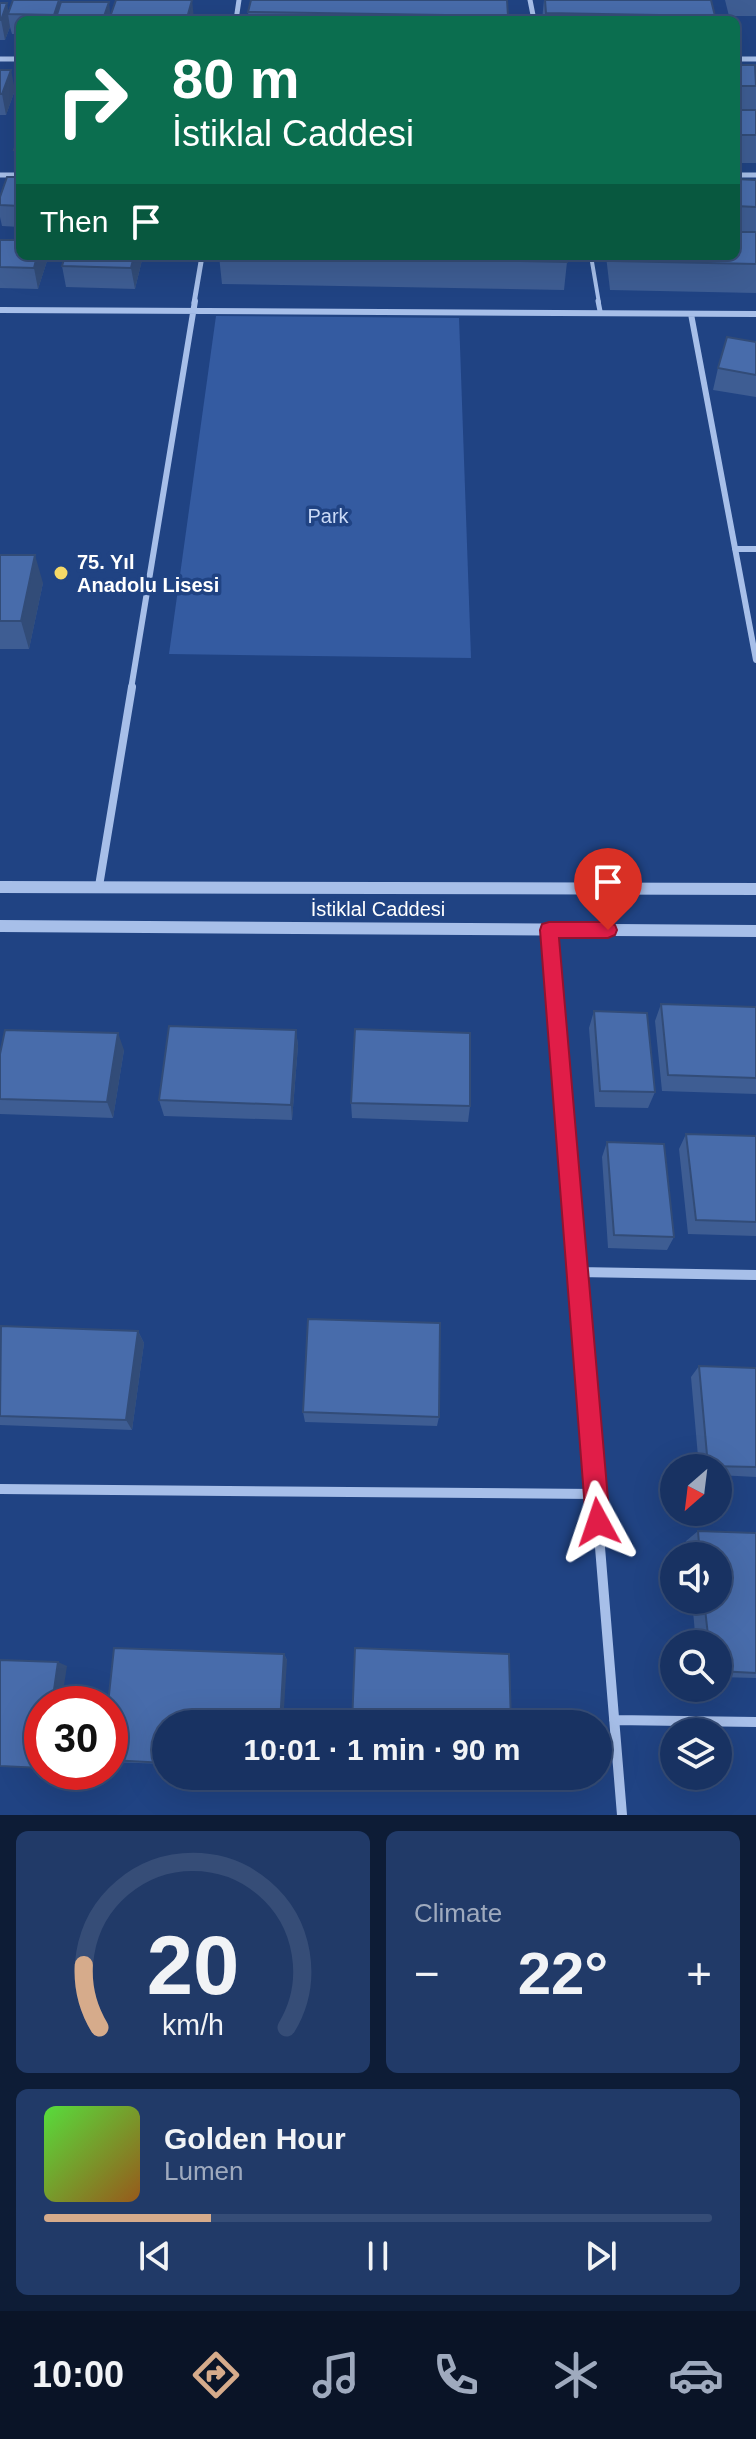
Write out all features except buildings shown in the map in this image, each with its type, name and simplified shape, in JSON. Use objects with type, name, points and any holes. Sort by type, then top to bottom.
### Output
[{"type":"street","points":[[99,886],[201,260]]},
{"type":"street","points":[[0,310],[756,314]]},
{"type":"street","points":[[691,314],[735,549],[752,618],[756,660]]},
{"type":"street","points":[[735,549],[756,549]]},
{"type":"street","name":"İstiklal Caddesi","points":[[0,887],[756,889]]},
{"type":"street","name":"İstiklal Caddesi","points":[[0,926],[756,931]]},
{"type":"street","points":[[549,930],[622,1815]]},
{"type":"street","points":[[577,1272],[756,1275]]},
{"type":"street","points":[[0,1489],[595,1494]]},
{"type":"street","points":[[614,1720],[756,1722]]},
{"type":"lane","points":[[592,260],[600,311]]},
{"type":"green space","name":"Park","points":[[216,316],[459,318],[471,658],[169,654]]},
{"type":"place","name":"75. Yıl Anadolu Lisesi","points":[[61,573]]},
{"type":"route","points":[[598,1522],[549,930],[608,930]]}]
